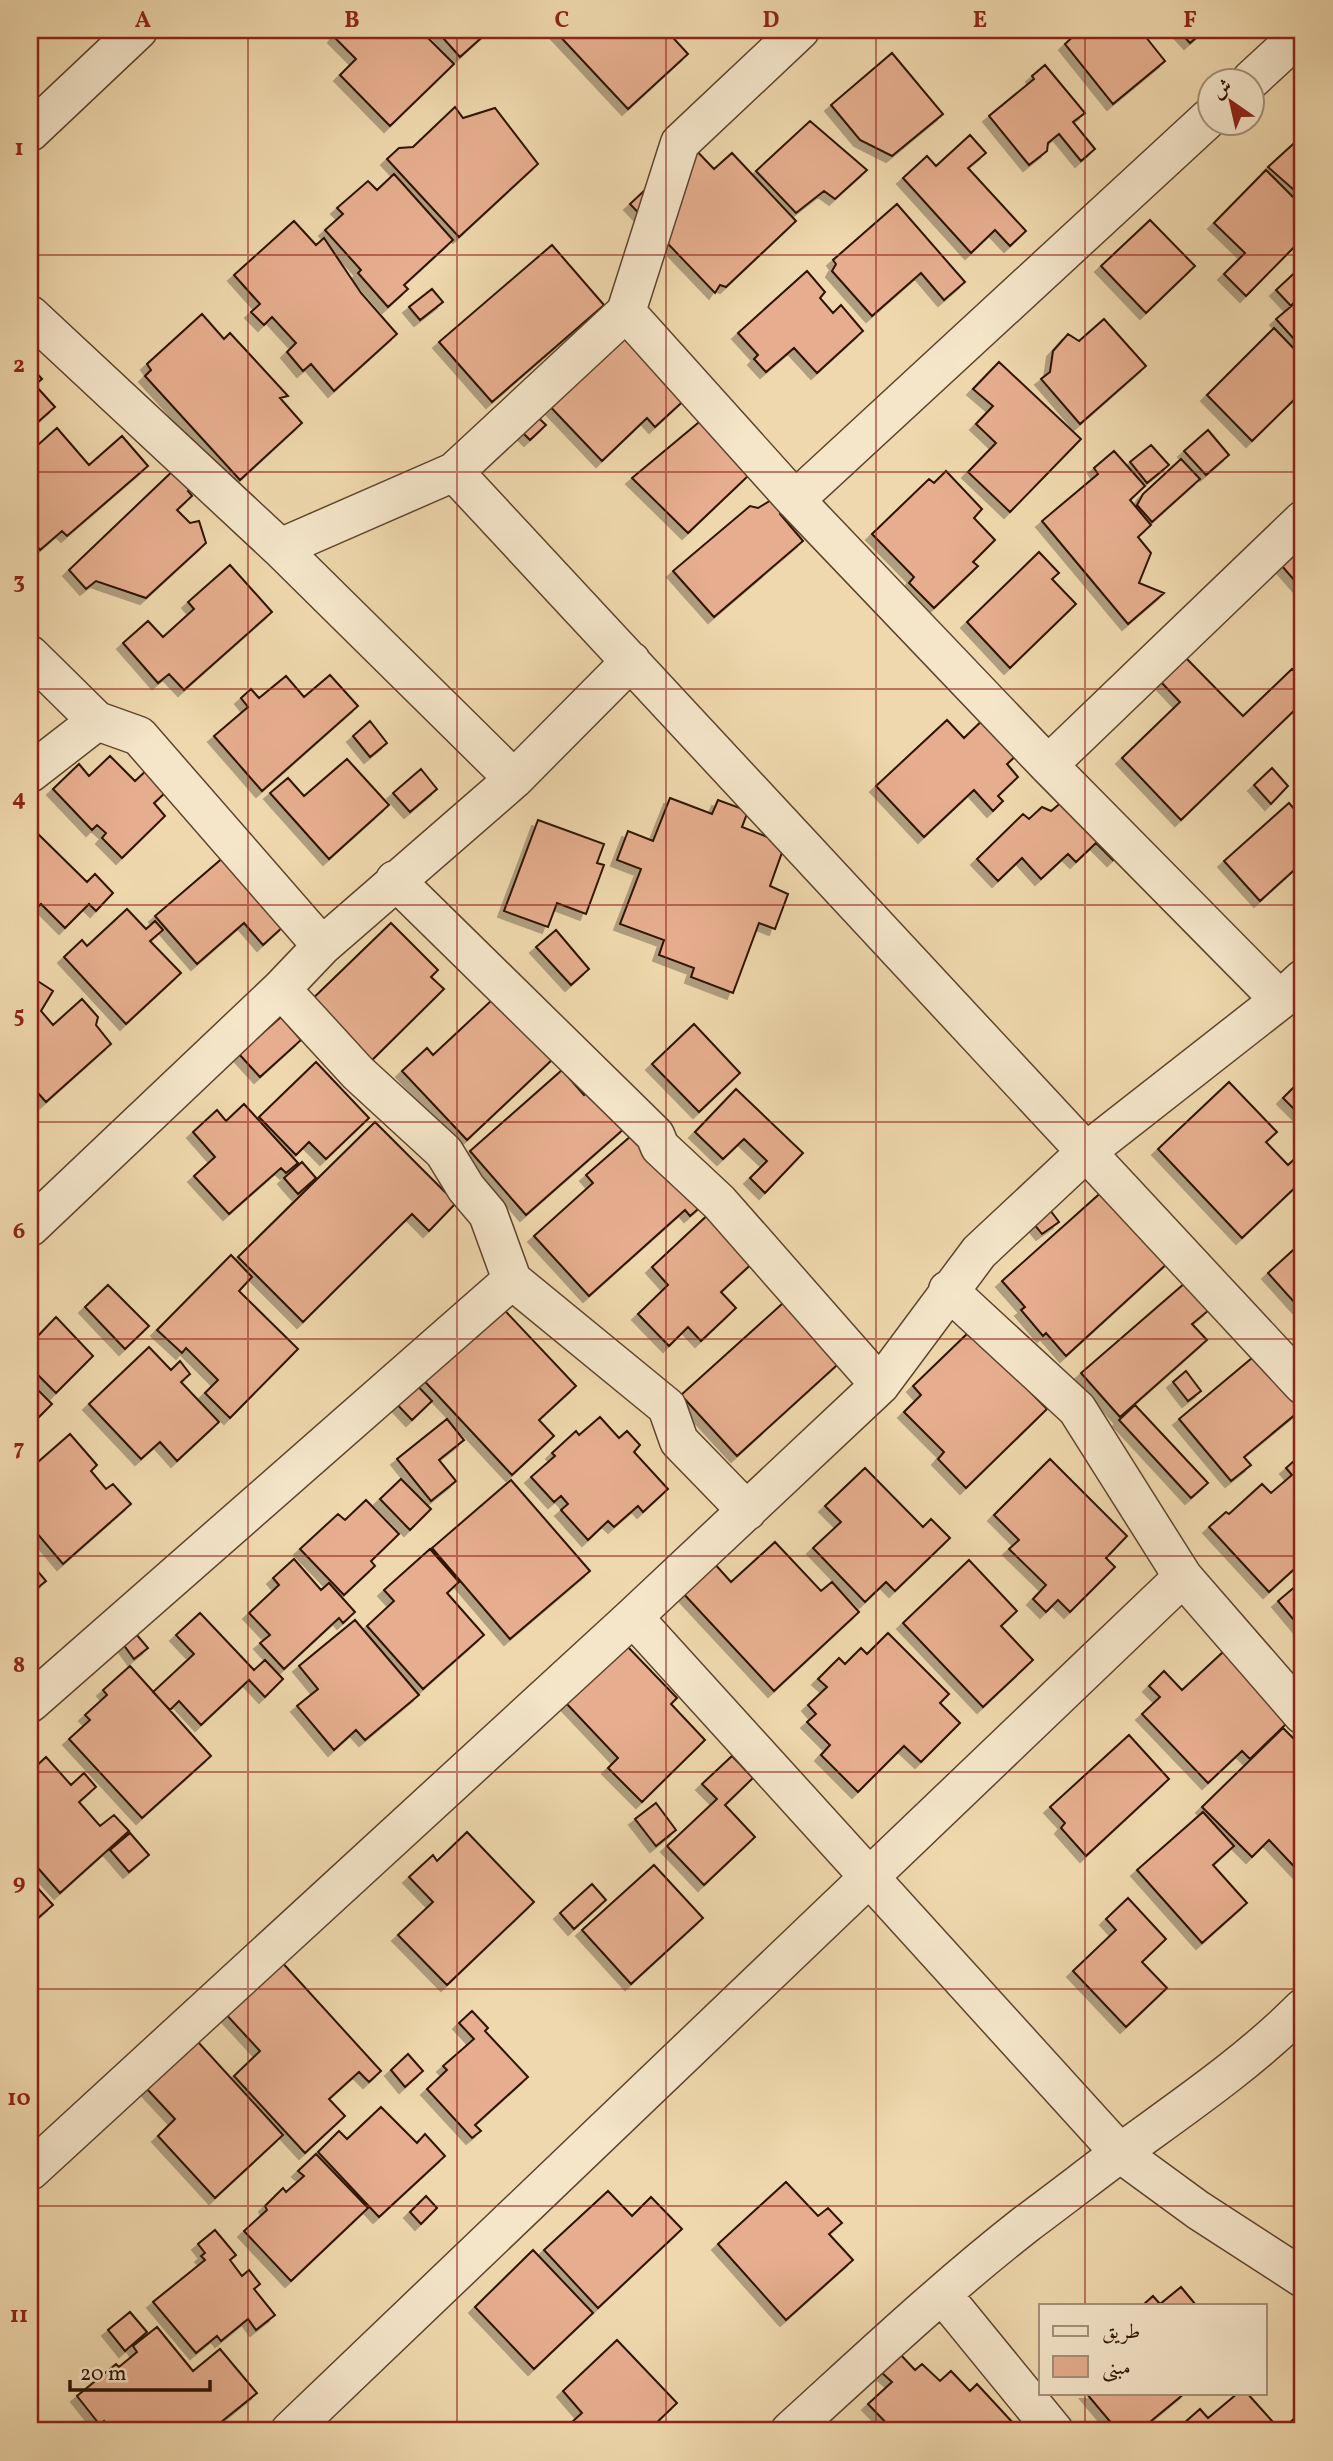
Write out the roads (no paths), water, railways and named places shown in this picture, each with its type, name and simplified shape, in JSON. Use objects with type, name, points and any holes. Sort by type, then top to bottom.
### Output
[{"type":"street","points":[[30,132],[138,30]]},
{"type":"street","points":[[280,548],[454,472],[626,312],[680,143],[800,30]]},
{"type":"street","points":[[1266,66],[1303,32]]},
{"type":"street","points":[[795,500],[1196,130]]},
{"type":"street","points":[[30,2171],[633,1617],[880,1385],[948,1290],[979,1252],[1086,1152],[1292,989],[1048,765],[795,500],[626,312]]},
{"type":"street","points":[[30,315],[280,548],[514,779]]},
{"type":"street","points":[[454,472],[1303,1385]]},
{"type":"street","points":[[1048,765],[1303,520]]},
{"type":"street","points":[[30,655],[97,721],[139,736],[322,946]]},
{"type":"street","points":[[30,1227],[281,989],[322,946],[514,779],[631,661]]},
{"type":"street","points":[[30,773],[97,721]]},
{"type":"street","points":[[395,880],[656,1135],[660,1147],[719,1202],[880,1385]]},
{"type":"street","points":[[281,989],[358,1073],[444,1152],[466,1188],[488,1214],[512,1280],[667,1407],[680,1441],[747,1511]]},
{"type":"street","points":[[30,1703],[512,1280]]},
{"type":"street","points":[[948,1290],[1077,1409],[1183,1577],[1303,1714]]},
{"type":"street","points":[[290,2431],[1183,1577]]},
{"type":"street","points":[[633,1617],[1120,2153],[1198,2210],[1303,2278]]},
{"type":"street","points":[[790,2431],[942,2294],[1024,2226],[1200,2096],[1274,2037],[1303,2008]]},
{"type":"street","points":[[942,2294],[1054,2431]]}]
